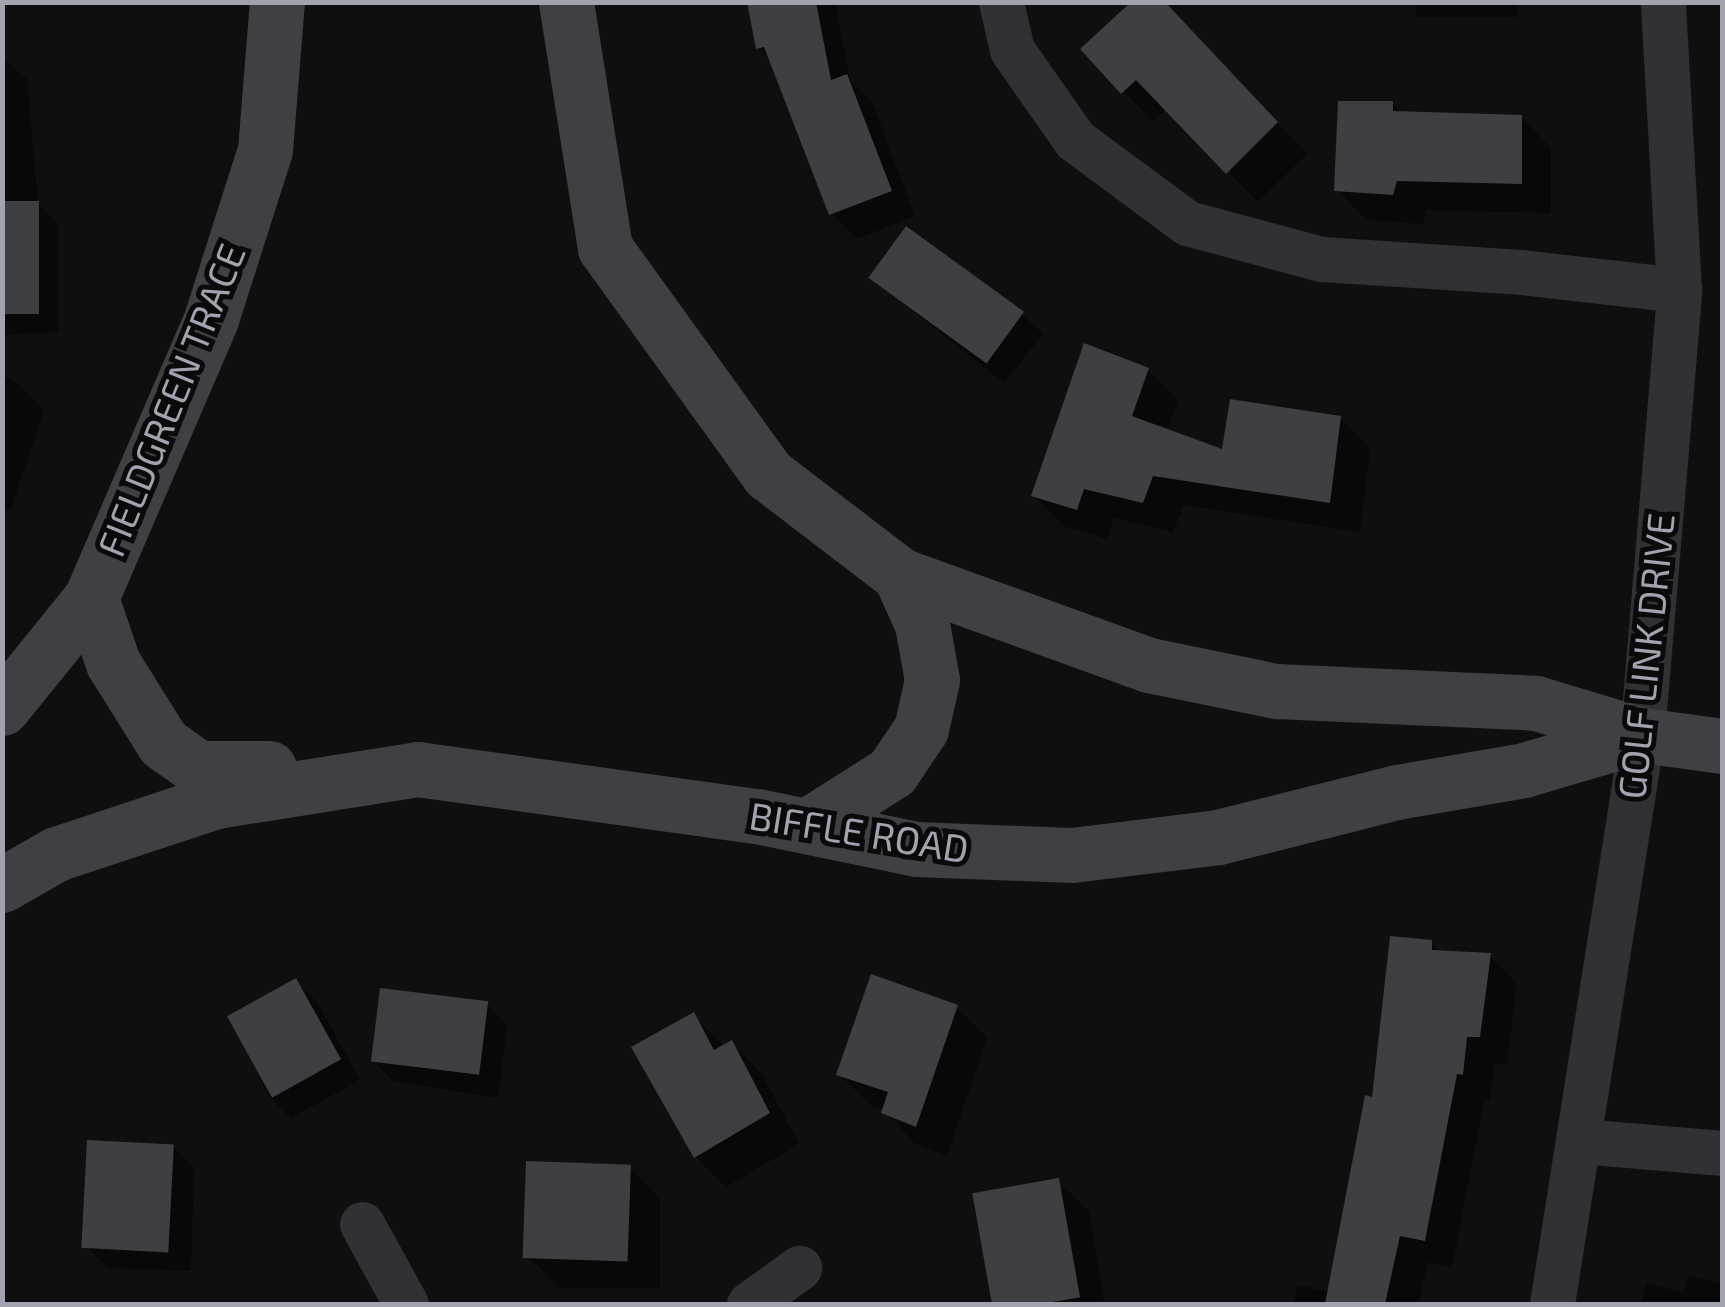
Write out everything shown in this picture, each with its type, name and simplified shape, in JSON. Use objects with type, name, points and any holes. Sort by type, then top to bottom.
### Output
[{"type":"street","points":[[1001,2],[1012,50],[1075,140],[1187,223],[1321,259],[1521,272],[1679,290]]},
{"type":"street","name":"GOLF LINK DRIVE","points":[[1552,1304],[1642,735],[1679,290],[1663,2]]},
{"type":"street","points":[[566,4],[605,248],[768,474],[900,576],[1149,665],[1276,691],[1536,703],[1642,735]]},
{"type":"street","name":"FIELDGREEN TRACE","points":[[2,708],[90,598],[223,282],[264,150],[280,5]]},
{"type":"street","points":[[806,826],[892,772],[922,728],[932,680],[922,624],[900,576]]},
{"type":"street","points":[[90,598],[123,679],[163,743],[198,768],[417,769]]},
{"type":"street","name":"BIFFLE ROAD","points":[[2,886],[56,854],[216,801],[417,769],[806,826],[916,849],[1072,855],[1218,837],[1397,792],[1524,770],[1642,735],[1722,746]]},
{"type":"street","points":[[1580,1141],[1722,1153]]},
{"type":"street","points":[[362,1224],[406,1304]]},
{"type":"street","points":[[749,1304],[800,1268]]},
{"type":"building","points":[[747,2],[816,2],[831,80],[847,74],[892,191],[829,215],[764,47],[756,49]]},
{"type":"building","points":[[1131,2],[1165,2],[1278,122],[1226,174],[1136,80],[1121,94],[1080,49]]},
{"type":"building","points":[[1338,101],[1393,101],[1393,111],[1522,115],[1522,184],[1397,181],[1393,195],[1334,191]]},
{"type":"building","points":[[2,201],[39,201],[39,314],[2,314]]},
{"type":"building","points":[[906,226],[1024,312],[986,364],[868,278]]},
{"type":"building","points":[[1084,343],[1149,368],[1132,416],[1222,449],[1230,399],[1341,416],[1330,503],[1153,476],[1143,503],[1084,489],[1077,510],[1031,496]]},
{"type":"building","points":[[1390,936],[1432,940],[1432,950],[1491,953],[1480,1037],[1467,1037],[1463,1075],[1457,1074],[1425,1241],[1400,1236],[1385,1304],[1325,1304],[1365,1095],[1372,1097]]},
{"type":"building","points":[[871,974],[958,1005],[916,1127],[881,1113],[888,1092],[836,1075]]},
{"type":"building","points":[[296,978],[341,1059],[272,1098],[227,1016]]},
{"type":"building","points":[[380,988],[488,1001],[479,1075],[371,1061]]},
{"type":"building","points":[[694,1012],[714,1050],[732,1040],[770,1113],[694,1158],[631,1047]]},
{"type":"building","points":[[87,1140],[174,1145],[168,1252],[81,1248]]},
{"type":"building","points":[[526,1161],[631,1165],[628,1262],[523,1258]]},
{"type":"building","points":[[1059,1178],[1080,1297],[1041,1304],[992,1304],[972,1193]]}]
